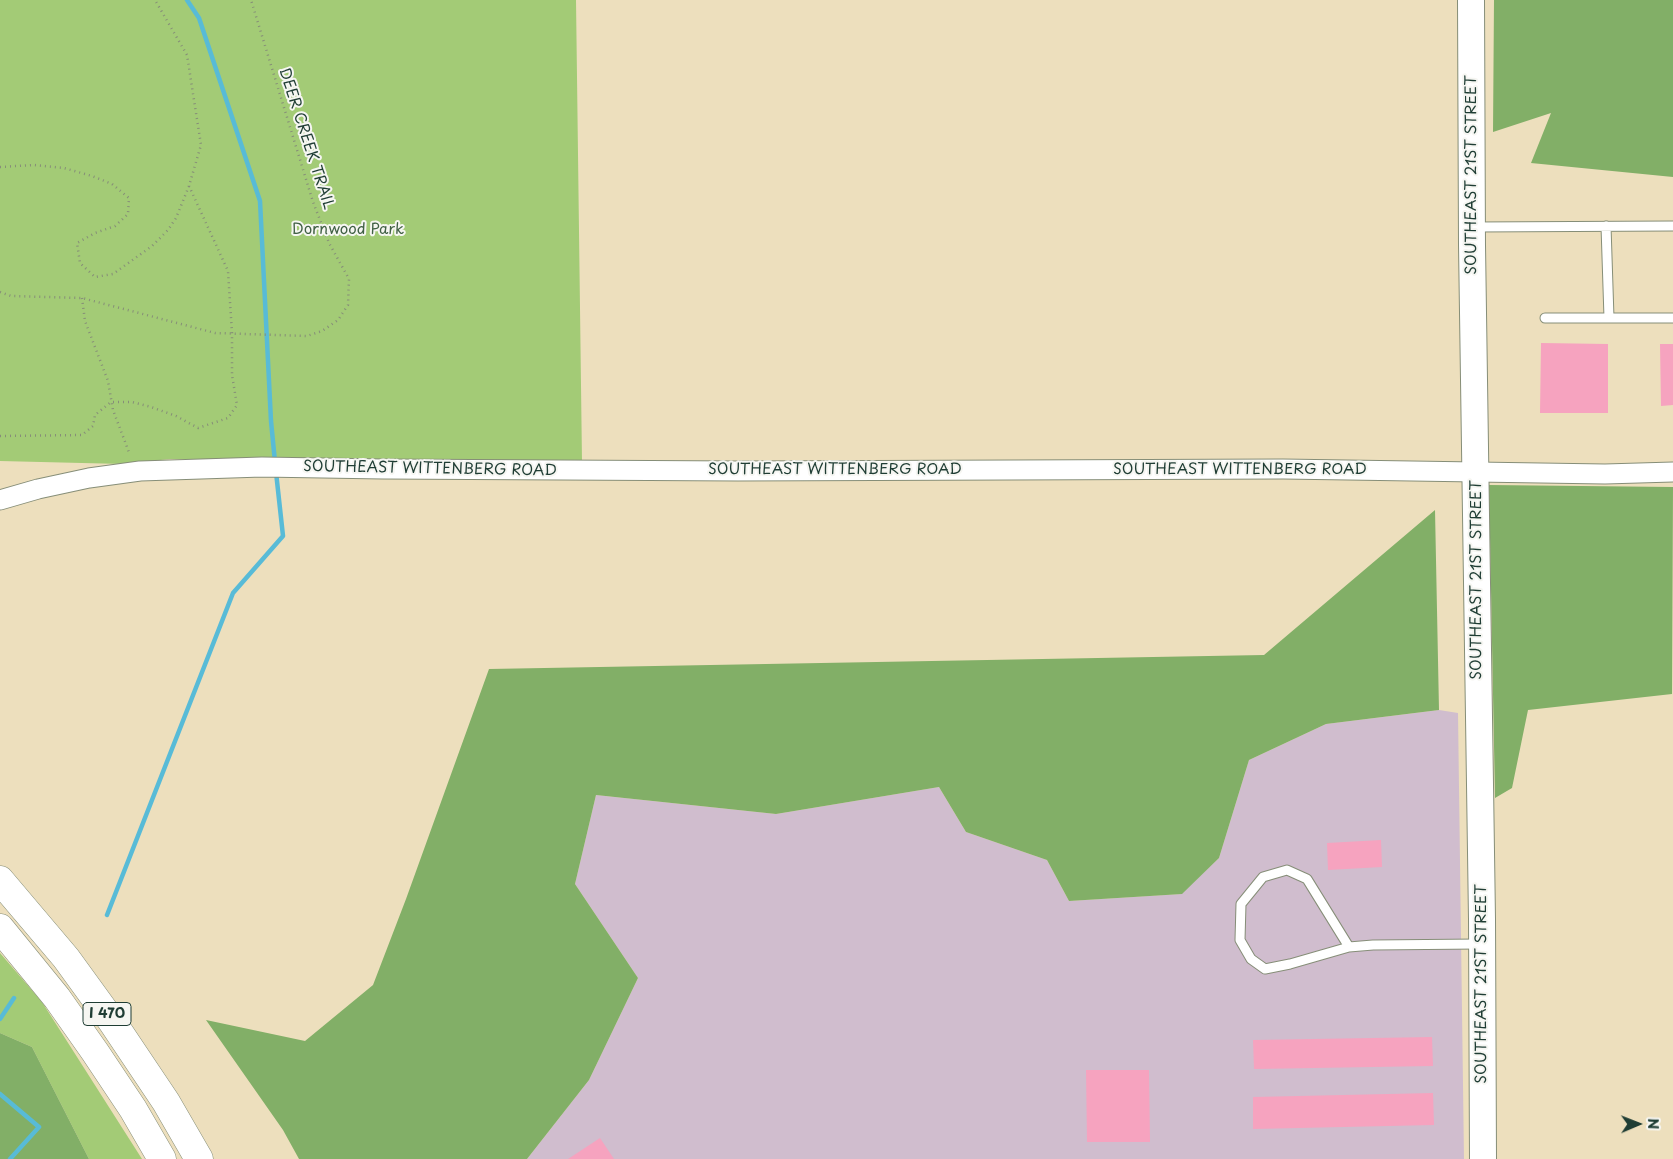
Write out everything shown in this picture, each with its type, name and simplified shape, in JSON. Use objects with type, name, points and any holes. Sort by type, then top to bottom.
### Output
[{"type":"highway","name":"I 470","points":[[0,880],[66,958],[111,1020],[166,1102],[199,1159]]},
{"type":"highway","name":"I 470","points":[[0,928],[57,998],[95,1052],[133,1109],[162,1159]]},
{"type":"street","name":"SOUTHEAST 21ST STREET","points":[[1471,0],[1483,1159]]},
{"type":"street","name":"SOUTHEAST WITTENBERG ROAD","points":[[0,500],[38,489],[89,478],[140,471],[272,467],[728,471],[1282,469],[1604,474],[1673,472]]},
{"type":"lane","points":[[1606,226],[1609,318]]},
{"type":"lane","points":[[1472,227],[1673,226]]},
{"type":"lane","points":[[1546,318],[1673,318]]},
{"type":"lane","points":[[1348,947],[1307,879],[1287,870],[1263,878],[1241,904],[1240,940],[1251,958],[1265,969],[1290,964],[1348,947],[1482,944]]},
{"type":"path","points":[[0,168],[34,165],[64,168],[112,184],[129,198],[128,214],[115,226],[95,233],[77,243],[80,263],[95,277],[113,274],[152,246],[168,230],[176,218],[189,186],[201,145],[188,55],[155,0]]},
{"type":"path","name":"DEER CREEK TRAIL","points":[[0,292],[11,296],[82,298],[215,333],[307,336],[322,331],[338,320],[348,305],[349,279],[329,243],[313,202],[251,0]]},
{"type":"path","points":[[0,436],[82,435],[93,426],[96,415],[111,402],[132,402],[151,407],[176,416],[198,428],[228,418],[237,405],[232,375],[232,333],[228,270],[189,186]]},
{"type":"path","points":[[82,298],[85,321],[108,381],[111,402],[127,449],[140,471]]},
{"type":"shaded area","points":[[1439,710],[1458,713],[1464,1159],[527,1159],[589,1080],[638,978],[575,884],[596,795],[776,814],[939,787],[966,832],[1047,860],[1069,901],[1181,894],[1219,858],[1249,760],[1326,724]]},
{"type":"green space","name":"Dornwood Park","points":[[0,0],[576,0],[582,462],[170,459],[123,464],[0,461]]},
{"type":"green space","points":[[1494,0],[1673,0],[1673,177],[1531,163],[1551,113],[1493,132]]},
{"type":"green space","points":[[1489,485],[1673,487],[1672,694],[1528,710],[1512,788],[1495,798]]},
{"type":"green space","points":[[1435,510],[1439,710],[1326,724],[1249,760],[1219,858],[1182,894],[1069,901],[1047,860],[966,832],[939,787],[776,814],[596,795],[575,884],[638,978],[589,1080],[527,1159],[299,1159],[283,1130],[206,1020],[305,1041],[373,985],[489,669],[1264,655]]},
{"type":"green space","points":[[0,953],[42,1002],[142,1159],[89,1159],[32,1047],[0,1033]]},
{"type":"green space","points":[[0,1033],[32,1047],[89,1159],[0,1159]]},
{"type":"building","points":[[1541,343],[1608,344],[1608,413],[1540,413]]},
{"type":"building","points":[[1660,344],[1673,344],[1673,405],[1661,406]]},
{"type":"building","points":[[1381,840],[1382,867],[1328,870],[1327,843]]},
{"type":"building","points":[[1432,1037],[1433,1066],[1254,1069],[1253,1040]]},
{"type":"building","points":[[1086,1070],[1149,1070],[1150,1142],[1087,1142]]},
{"type":"building","points":[[1433,1093],[1434,1125],[1253,1129],[1253,1097]]},
{"type":"building","points":[[600,1138],[614,1159],[568,1159]]},
{"type":"waterway","points":[[187,0],[199,18],[260,201],[271,421],[275,462]]},
{"type":"waterway","points":[[107,915],[233,593],[283,536],[276,472]]},
{"type":"waterway","points":[[0,1019],[14,998]]},
{"type":"waterway","points":[[0,1094],[39,1127],[10,1159]]}]
